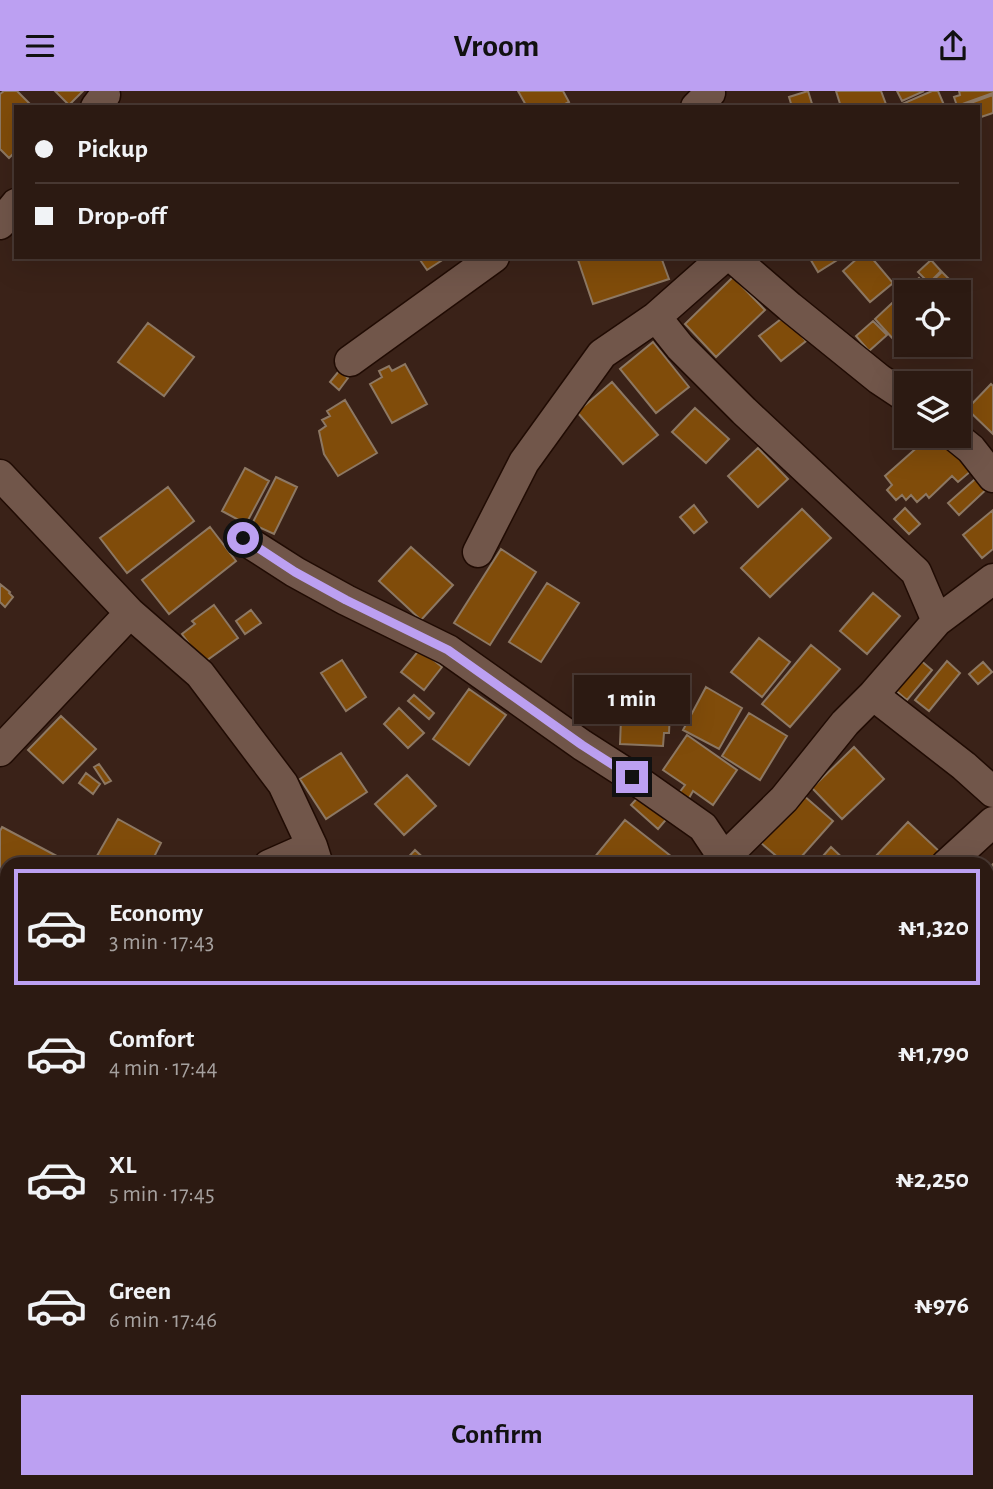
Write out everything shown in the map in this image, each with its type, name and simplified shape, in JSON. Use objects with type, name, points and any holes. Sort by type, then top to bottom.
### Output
[{"type":"street","points":[[0,223],[14,206]]},
{"type":"street","points":[[350,361],[491,259]]},
{"type":"street","points":[[478,552],[524,462],[601,354],[656,317],[722,259]]},
{"type":"street","points":[[734,259],[894,389]]},
{"type":"street","points":[[656,317],[680,347],[744,411],[916,572],[937,621]]},
{"type":"street","points":[[970,448],[993,477]]},
{"type":"street","points":[[0,475],[131,613],[200,674],[283,784],[315,855]]},
{"type":"street","points":[[243,538],[295,572],[346,600],[448,650],[703,827],[718,857]]},
{"type":"street","points":[[724,857],[784,799],[845,723],[937,621],[993,579]]},
{"type":"street","points":[[0,751],[131,613]]},
{"type":"street","points":[[873,695],[993,792]]},
{"type":"street","points":[[955,857],[993,822]]},
{"type":"building","points":[[4,91],[17,91],[31,105],[14,105],[14,153],[9,158],[0,149],[0,94]]},
{"type":"building","points":[[55,91],[83,91],[69,105]]},
{"type":"building","points":[[518,91],[563,91],[569,102],[563,105],[526,105]]},
{"type":"building","points":[[808,91],[812,105],[791,105],[789,97]]},
{"type":"building","points":[[836,91],[881,91],[886,105],[840,105]]},
{"type":"building","points":[[897,91],[924,91],[902,101]]},
{"type":"building","points":[[938,91],[944,105],[902,105]]},
{"type":"building","points":[[959,91],[993,91],[957,105],[954,97],[960,95]]},
{"type":"building","points":[[993,95],[993,113],[980,117],[980,105],[965,105]]},
{"type":"building","points":[[419,259],[444,259],[427,270]]},
{"type":"building","points":[[578,259],[662,259],[669,279],[593,304]]},
{"type":"building","points":[[810,259],[839,259],[818,272]]},
{"type":"building","points":[[857,259],[873,259],[893,283],[870,302],[843,271]]},
{"type":"building","points":[[931,260],[941,271],[932,280],[926,280],[918,272]]},
{"type":"building","points":[[942,272],[950,280],[933,280]]},
{"type":"building","points":[[733,277],[765,310],[716,357],[685,324]]},
{"type":"building","points":[[894,301],[894,340],[875,319]]},
{"type":"building","points":[[785,316],[806,341],[781,361],[759,336]]},
{"type":"building","points":[[873,321],[887,335],[869,351],[856,336]]},
{"type":"building","points":[[148,323],[194,357],[164,396],[118,362]]},
{"type":"building","points":[[653,342],[689,387],[656,413],[620,369]]},
{"type":"building","points":[[405,364],[427,404],[392,423],[370,384],[382,377],[379,371],[389,366],[392,371]]},
{"type":"building","points":[[339,371],[348,378],[339,390],[330,382]]},
{"type":"building","points":[[612,382],[658,435],[623,464],[577,412]]},
{"type":"building","points":[[991,384],[993,386],[993,434],[971,413],[971,405]]},
{"type":"building","points":[[345,400],[377,453],[338,476],[324,454],[319,431],[326,426],[322,420],[330,416],[327,411]]},
{"type":"building","points":[[695,408],[729,439],[706,463],[672,432]]},
{"type":"building","points":[[758,448],[788,479],[758,507],[728,476]]},
{"type":"building","points":[[916,448],[962,448],[978,465],[958,482],[952,476],[929,498],[926,494],[917,502],[911,495],[906,500],[902,495],[896,500],[887,490],[892,485],[885,476]]},
{"type":"building","points":[[245,468],[269,481],[246,524],[222,511]]},
{"type":"building","points":[[982,473],[992,484],[959,515],[948,503]]},
{"type":"building","points":[[276,477],[297,487],[274,534],[252,524]]},
{"type":"building","points":[[168,487],[194,521],[127,573],[100,538]]},
{"type":"building","points":[[694,505],[707,522],[694,533],[680,517]]},
{"type":"building","points":[[905,508],[920,524],[909,534],[894,519]]},
{"type":"building","points":[[802,509],[831,538],[770,597],[741,568]]},
{"type":"building","points":[[993,510],[993,549],[982,558],[963,535]]},
{"type":"building","points":[[210,527],[236,561],[169,614],[142,580]]},
{"type":"building","points":[[411,547],[453,585],[421,620],[379,581]]},
{"type":"building","points":[[501,549],[536,572],[490,645],[454,623]]},
{"type":"building","points":[[547,583],[579,603],[541,662],[509,642]]},
{"type":"building","points":[[0,584],[13,597],[5,607],[0,602]]},
{"type":"building","points":[[873,593],[900,616],[867,654],[840,631]]},
{"type":"building","points":[[214,605],[238,638],[203,663],[182,634],[195,624],[192,621]]},
{"type":"building","points":[[251,610],[261,623],[245,634],[236,621]]},
{"type":"building","points":[[759,638],[790,662],[762,697],[731,672]]},
{"type":"building","points":[[811,645],[840,669],[790,727],[762,704]]},
{"type":"building","points":[[420,649],[442,667],[424,690],[401,672]]},
{"type":"building","points":[[919,659],[932,670],[907,700],[894,689]]},
{"type":"building","points":[[342,660],[366,697],[346,711],[321,673]]},
{"type":"building","points":[[947,661],[960,673],[929,711],[915,700]]},
{"type":"building","points":[[983,662],[992,672],[978,684],[969,674]]},
{"type":"building","points":[[706,687],[742,708],[719,749],[683,730]]},
{"type":"building","points":[[469,689],[506,715],[469,765],[433,739]]},
{"type":"building","points":[[622,694],[665,697],[665,710],[670,710],[669,733],[664,733],[663,746],[620,744]]},
{"type":"building","points":[[414,695],[434,713],[429,719],[408,701]]},
{"type":"building","points":[[399,708],[424,733],[408,748],[384,724]]},
{"type":"building","points":[[749,713],[787,736],[760,780],[722,756]]},
{"type":"building","points":[[61,716],[96,749],[63,783],[28,750]]},
{"type":"building","points":[[687,735],[737,770],[713,805],[693,791],[688,800],[679,793],[685,785],[663,770]]},
{"type":"building","points":[[854,747],[884,779],[842,819],[812,788]]},
{"type":"building","points":[[341,753],[367,792],[326,819],[300,779]]},
{"type":"building","points":[[99,764],[111,781],[105,784],[94,767]]},
{"type":"building","points":[[86,773],[100,784],[93,794],[79,783]]},
{"type":"building","points":[[407,775],[436,806],[404,835],[375,804]]},
{"type":"building","points":[[643,792],[669,816],[658,829],[631,805]]},
{"type":"building","points":[[803,795],[833,821],[801,857],[778,857],[761,843]]},
{"type":"building","points":[[118,819],[161,843],[154,857],[97,856]]},
{"type":"building","points":[[625,820],[672,857],[595,857]]},
{"type":"building","points":[[908,822],[940,852],[935,857],[875,857]]},
{"type":"building","points":[[2,827],[59,857],[0,857]]},
{"type":"building","points":[[831,847],[842,857],[822,857]]},
{"type":"building","points":[[415,850],[422,857],[408,857]]},
{"type":"route","points":[[243,538],[295,572],[346,600],[448,650],[632,777]]}]
